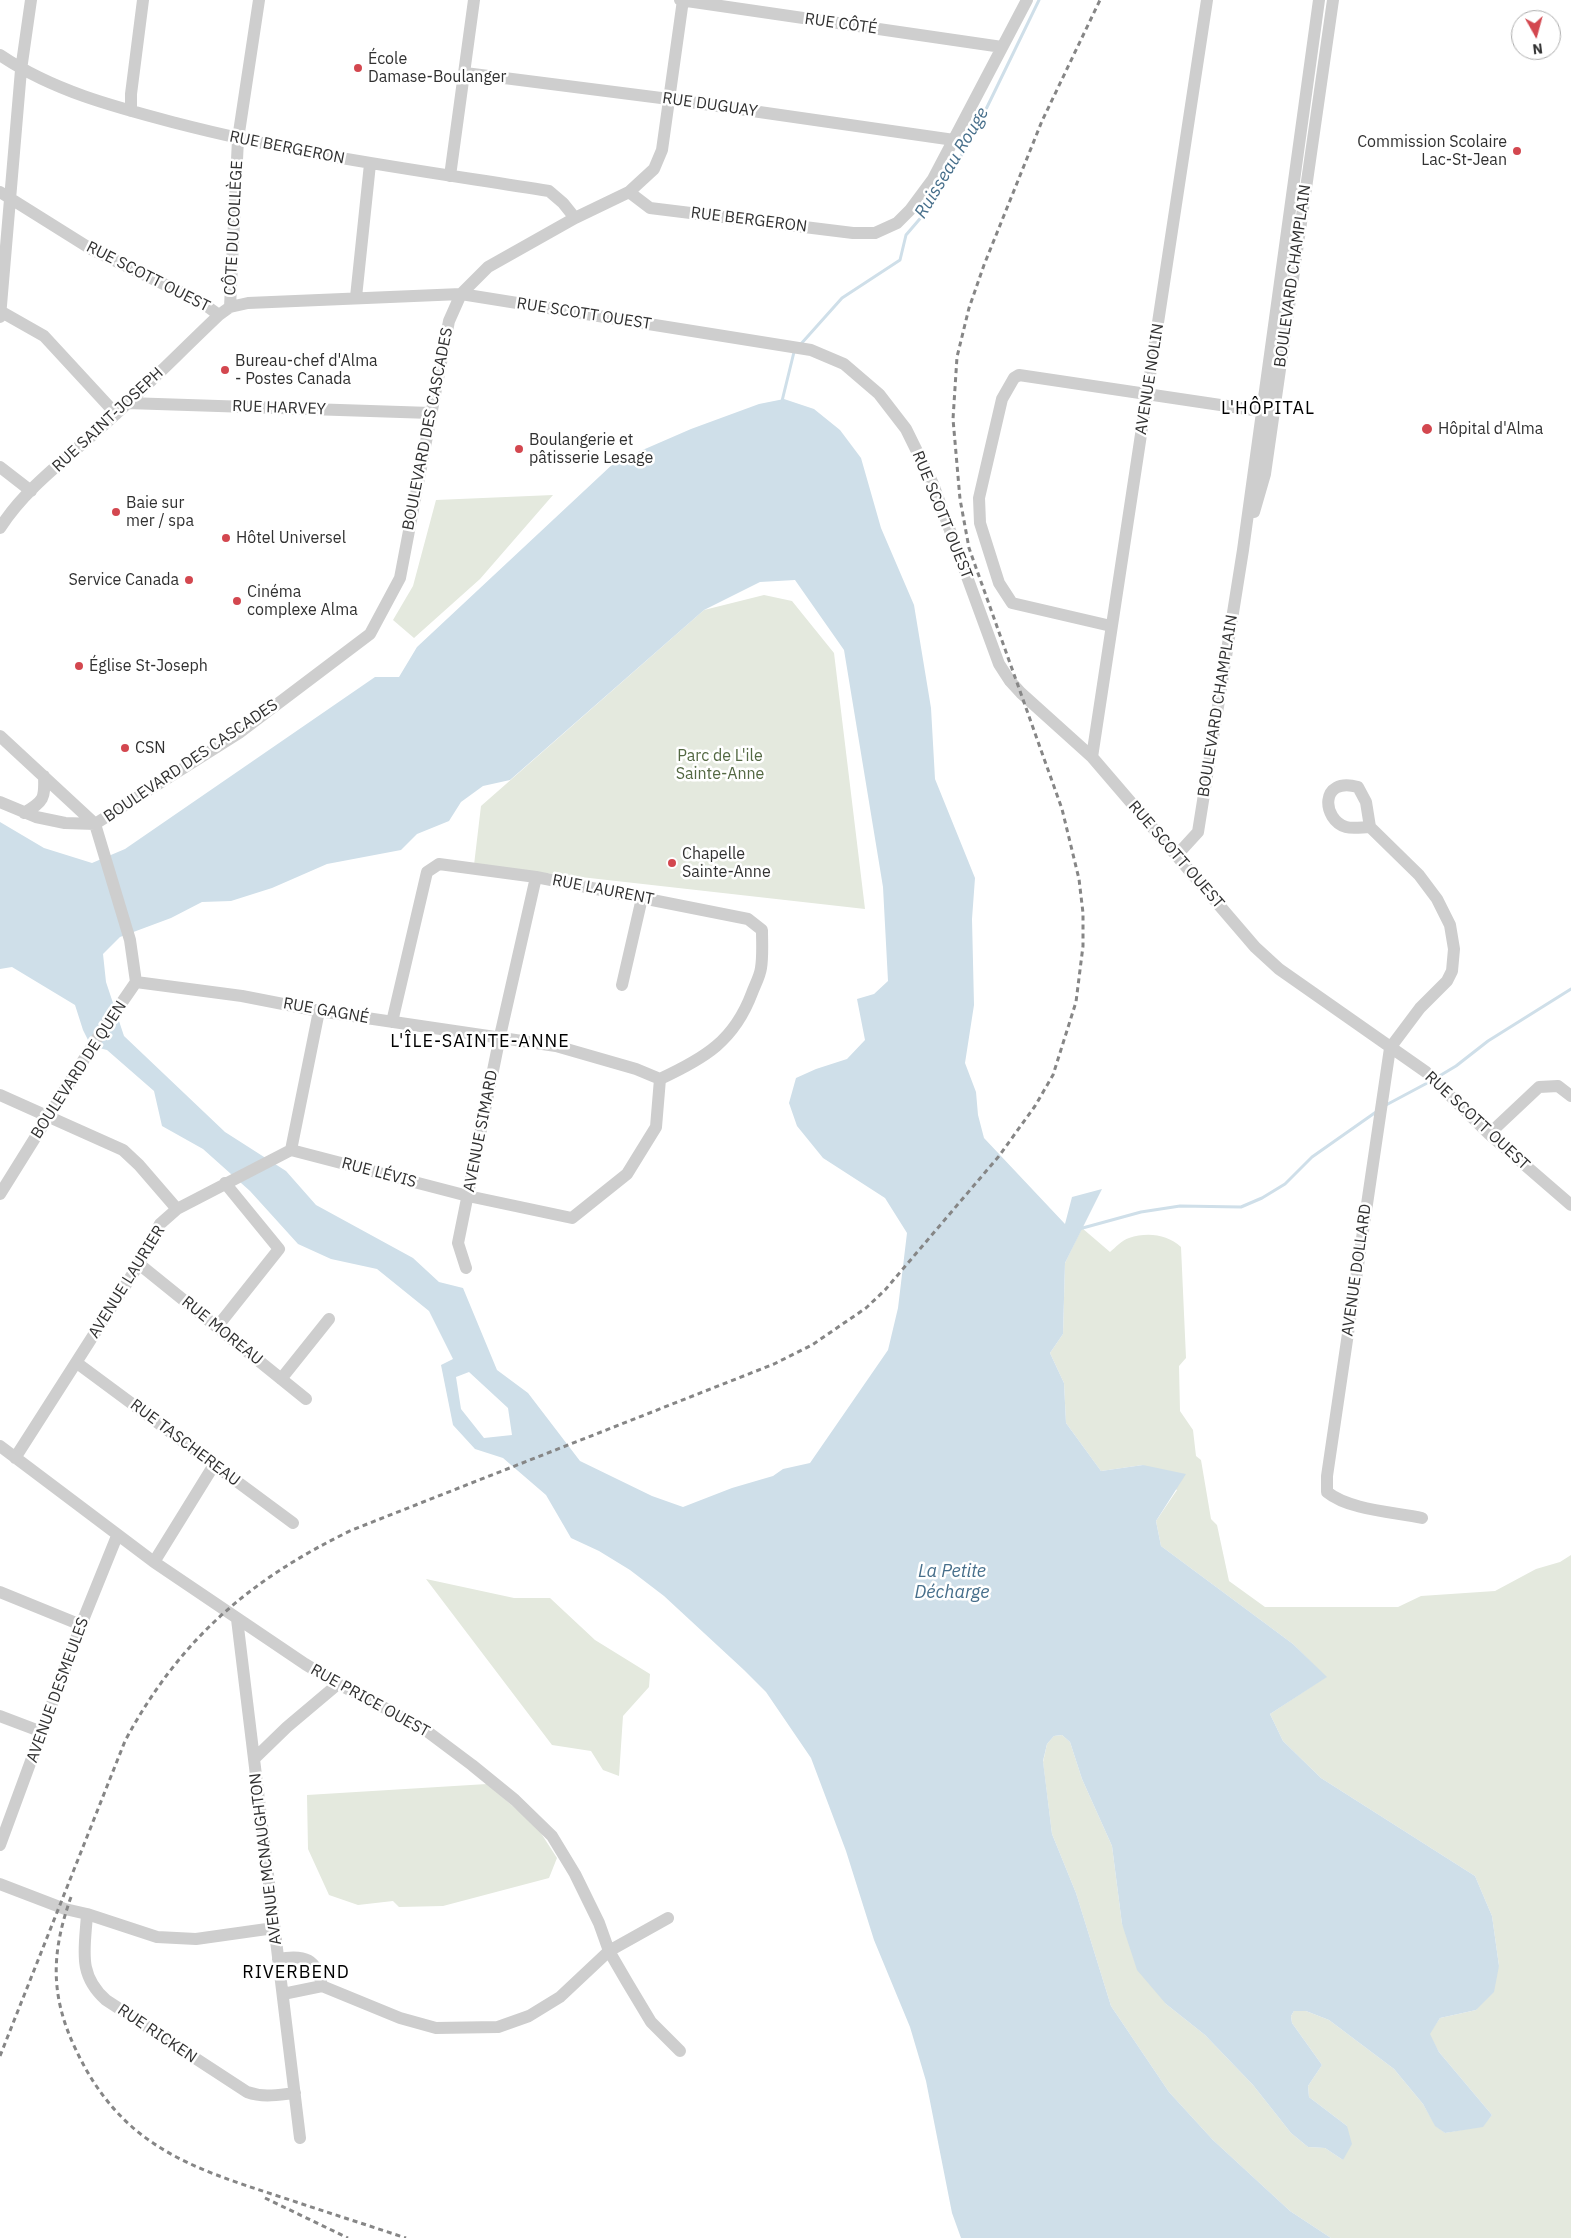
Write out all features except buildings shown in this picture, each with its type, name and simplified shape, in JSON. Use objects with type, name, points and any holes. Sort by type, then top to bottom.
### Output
[{"type":"street","points":[[32,0],[5,195],[0,313],[46,337],[116,414]]},
{"type":"street","points":[[131,111],[131,94],[143,0]]},
{"type":"street","name":"CÔTE DU COLLÈGE","points":[[230,307],[238,139],[259,0]]},
{"type":"street","points":[[450,176],[474,0]]},
{"type":"street","points":[[461,294],[488,267],[575,218],[629,192],[654,169],[662,150],[682,0]]},
{"type":"street","name":"RUE CÔTÉ","points":[[682,0],[1002,47]]},
{"type":"street","points":[[954,140],[1027,0]]},
{"type":"street","name":"AVENUE NOLIN","points":[[1092,757],[1207,0]]},
{"type":"street","name":"BOULEVARD CHAMPLAIN","points":[[1268,412],[1319,0]]},
{"type":"street","name":"BOULEVARD CHAMPLAIN","points":[[1177,855],[1198,832],[1242,550],[1268,412],[1333,0]]},
{"type":"street","name":"RUE BERGERON","points":[[0,55],[21,70],[76,95],[238,139],[370,164],[549,191],[563,203],[575,218]]},
{"type":"street","name":"RUE DUGUAY","points":[[465,73],[669,99],[954,140]]},
{"type":"street","name":"RUE BERGERON","points":[[629,192],[650,208],[853,233],[875,233],[897,223],[910,210],[933,179],[954,140]]},
{"type":"street","points":[[356,297],[370,164]]},
{"type":"street","name":"RUE SCOTT OUEST","points":[[5,195],[91,249],[200,302],[219,315],[230,307],[248,303],[461,294],[811,350],[844,364],[879,394],[906,430],[933,484],[999,664],[1010,681],[1092,757],[1255,947],[1279,969],[1438,1083],[1488,1134],[1571,1205]]},
{"type":"street","name":"BOULEVARD DES CASCADES","points":[[0,802],[24,814],[65,823],[95,824],[239,733],[370,634],[400,578],[449,321],[461,294]]},
{"type":"street","name":"RUE SAINT-JOSEPH","points":[[0,528],[11,512],[31,491],[116,414],[219,315]]},
{"type":"street","points":[[1111,626],[1012,603],[999,583],[980,523],[979,498],[1002,399],[1014,378],[1019,375],[1268,412]]},
{"type":"street","name":"RUE HARVEY","points":[[127,403],[431,414]]},
{"type":"street","points":[[0,467],[31,491]]},
{"type":"street","points":[[0,736],[95,824]]},
{"type":"street","points":[[24,814],[40,804],[44,795],[44,776]]},
{"type":"street","name":"BOULEVARD DE QUEN","points":[[0,1194],[96,1040],[136,982],[130,940],[95,824]]},
{"type":"street","points":[[1370,827],[1419,875],[1437,899],[1450,925],[1454,949],[1452,971],[1447,981],[1420,1008],[1390,1048]]},
{"type":"street","name":"RUE LAURENT","points":[[392,1022],[427,872],[439,864],[536,877],[748,919],[762,930],[762,969],[746,1009],[732,1032],[718,1047],[690,1065],[660,1079]]},
{"type":"street","name":"AVENUE SIMARD","points":[[466,1268],[458,1243],[500,1036],[536,877]]},
{"type":"street","points":[[622,985],[642,898]]},
{"type":"street","name":"RUE GAGNÉ","points":[[136,982],[242,996],[319,1011],[500,1036],[556,1046],[636,1069],[660,1079]]},
{"type":"street","points":[[291,1150],[319,1011]]},
{"type":"street","name":"AVENUE DOLLARD","points":[[1390,1048],[1328,1466],[1327,1492],[1336,1500],[1351,1505],[1422,1518]]},
{"type":"street","name":"RUE LÉVIS","points":[[291,1150],[468,1196],[572,1218],[627,1174],[656,1127],[660,1079]]},
{"type":"street","points":[[1488,1134],[1539,1088],[1558,1086],[1571,1096]]},
{"type":"street","points":[[0,1094],[123,1150],[140,1165],[177,1209]]},
{"type":"street","name":"AVENUE LAURIER","points":[[15,1458],[139,1264],[160,1224],[177,1209],[291,1150]]},
{"type":"street","points":[[217,1327],[279,1248],[225,1184]]},
{"type":"street","name":"RUE MOREAU","points":[[139,1264],[306,1399]]},
{"type":"street","points":[[281,1379],[329,1319]]},
{"type":"street","name":"RUE TASCHEREAU","points":[[77,1363],[293,1523]]},
{"type":"street","name":"RUE PRICE OUEST","points":[[0,1446],[154,1562],[338,1684],[420,1726],[508,1794],[552,1836],[575,1874],[599,1923],[609,1951],[651,2022],[680,2051]]},
{"type":"street","points":[[154,1562],[214,1464]]},
{"type":"street","name":"AVENUE DESMEULES","points":[[1,1841],[81,1625],[117,1536]]},
{"type":"street","points":[[0,1592],[81,1625]]},
{"type":"street","name":"AVENUE MCNAUGHTON","points":[[238,1619],[300,2138]]},
{"type":"street","name":"AVENUE MCNAUGHTON","points":[[254,1758],[338,1684]]},
{"type":"street","points":[[0,1716],[42,1732]]},
{"type":"street","points":[[0,1884],[65,1909],[87,1914],[157,1937],[196,1939],[274,1928]]},
{"type":"street","name":"RUE RICKEN","points":[[87,1914],[84,1962],[87,1976],[95,1990],[106,2000],[247,2092],[258,2096],[272,2097],[295,2093]]},
{"type":"street","points":[[283,1994],[322,1986],[400,2018],[436,2028],[498,2027],[529,2016],[560,1997],[609,1951],[668,1918]]},
{"type":"street","points":[[278,1959],[299,1958],[312,1962],[319,1972],[322,1986]]},
{"type":"green space","points":[[553,495],[480,579],[414,638],[393,620],[413,586],[436,500]]},
{"type":"green space","name":"Parc de L'ile Sainte-Anne","points":[[764,595],[792,601],[834,653],[865,909],[474,865],[481,806],[704,610]]},
{"type":"green space","points":[[1082,1228],[1110,1252],[1126,1239],[1143,1235],[1156,1235],[1170,1239],[1181,1247],[1186,1358],[1179,1366],[1180,1411],[1193,1430],[1196,1456],[1201,1460],[1211,1519],[1217,1525],[1229,1581],[1265,1607],[1398,1607],[1421,1596],[1495,1591],[1536,1569],[1560,1562],[1571,1555],[1571,2238],[1331,2238],[1290,2211],[1213,2140],[1169,2092],[1111,2006],[1076,1893],[1052,1834],[1043,1762],[1047,1744],[1054,1736],[1062,1735],[1070,1742],[1082,1779],[1112,1846],[1122,1924],[1166,2004],[1205,2035],[1253,2085],[1291,2133],[1308,2147],[1325,2148],[1343,2160],[1347,2126],[1309,2097],[1308,2086],[1322,2065],[1292,2023],[1291,2016],[1294,2011],[1306,2011],[1329,2020],[1394,2069],[1423,2104],[1435,2125],[1445,2133],[1483,2126],[1492,2115],[1439,2052],[1429,2034],[1440,2018],[1476,2010],[1499,1966],[1492,1916],[1475,1876],[1321,1778],[1283,1741],[1270,1714],[1326,1677],[1293,1644],[1161,1546],[1156,1521],[1177,1490],[1143,1465],[1101,1471],[1066,1423],[1064,1383],[1050,1353],[1063,1334],[1065,1263]]},
{"type":"green space","points":[[426,1579],[514,1598],[550,1598],[595,1640],[650,1674],[649,1687],[623,1716],[619,1776],[603,1770],[591,1751],[552,1745]]},
{"type":"green space","points":[[487,1784],[537,1827],[557,1858],[549,1878],[443,1906],[399,1907],[393,1901],[358,1905],[329,1895],[308,1849],[307,1795]]},
{"type":"water","name":"La Petite Décharge","points":[[784,399],[814,409],[840,430],[861,458],[881,528],[914,605],[931,708],[935,779],[975,878],[972,919],[974,1005],[965,1063],[976,1092],[978,1115],[984,1138],[1065,1224],[1072,1197],[1102,1189],[1065,1263],[1063,1334],[1050,1353],[1064,1383],[1066,1423],[1101,1471],[1143,1465],[1186,1474],[1156,1521],[1161,1546],[1293,1644],[1327,1677],[1270,1714],[1283,1741],[1321,1778],[1475,1876],[1492,1916],[1499,1966],[1494,1992],[1476,2010],[1440,2018],[1430,2034],[1439,2052],[1492,2115],[1483,2127],[1445,2133],[1435,2126],[1423,2104],[1394,2069],[1329,2020],[1306,2011],[1294,2011],[1291,2016],[1292,2023],[1322,2065],[1308,2086],[1309,2097],[1347,2126],[1352,2144],[1343,2160],[1325,2148],[1308,2147],[1291,2133],[1253,2085],[1205,2035],[1166,2004],[1137,1970],[1122,1924],[1112,1846],[1082,1779],[1070,1742],[1062,1735],[1054,1736],[1047,1744],[1043,1761],[1052,1834],[1076,1893],[1111,2006],[1169,2092],[1213,2140],[1290,2211],[1331,2238],[961,2238],[952,2213],[926,2081],[910,2027],[874,1940],[846,1851],[811,1758],[766,1692],[664,1596],[630,1570],[599,1551],[571,1538],[546,1495],[503,1458],[475,1449],[453,1425],[441,1365],[453,1359],[429,1311],[377,1269],[331,1259],[298,1244],[250,1191],[203,1149],[162,1126],[154,1091],[107,1050],[91,1046],[83,1030],[75,1005],[12,967],[0,969],[0,822],[44,848],[92,863],[125,849],[375,677],[399,677],[417,647],[615,462],[691,429],[759,404]],"holes":[[[795,580],[844,650],[883,887],[888,981],[874,994],[857,999],[865,1040],[847,1059],[796,1078],[789,1103],[797,1126],[823,1158],[885,1198],[907,1233],[898,1308],[888,1350],[810,1463],[783,1469],[773,1476],[732,1488],[683,1507],[652,1496],[580,1461],[528,1393],[497,1370],[463,1288],[439,1282],[413,1258],[316,1205],[286,1171],[225,1132],[124,1036],[106,982],[103,954],[120,937],[171,918],[202,902],[231,901],[272,888],[327,864],[401,850],[417,834],[449,821],[461,802],[483,786],[510,780],[704,610],[760,582]],[[469,1372],[508,1408],[512,1435],[484,1438],[461,1409],[456,1377]]]},
{"type":"waterway","name":"Ruisseau Rouge","points":[[800,345],[842,298],[900,260],[906,235],[930,207],[973,136],[1039,0]]},
{"type":"waterway","name":"Ruisseau Rouge","points":[[782,401],[794,352]]},
{"type":"waterway","points":[[1436,1078],[1456,1066],[1488,1041],[1571,989]]},
{"type":"waterway","points":[[1386,1105],[1431,1081]]},
{"type":"waterway","points":[[1079,1229],[1141,1212],[1180,1206],[1241,1207],[1262,1198],[1285,1184],[1312,1157],[1376,1112]]},
{"type":"railway","points":[[0,2056],[125,1741],[146,1705],[169,1672],[220,1616],[281,1569],[352,1530],[774,1364],[812,1345],[866,1308],[885,1290],[999,1156],[1035,1106],[1053,1075],[1076,1002],[1083,946],[1083,913],[1079,879],[1062,809],[969,548],[960,499],[953,419],[957,357],[969,308],[984,265],[1042,121],[1100,0]]},
{"type":"railway","points":[[71,1897],[64,1917],[57,1956],[56,1974],[61,2011],[76,2050],[94,2082],[114,2109],[136,2130],[160,2148],[216,2175],[406,2238]]},
{"type":"railway","points":[[265,2198],[348,2238]]},
{"type":"place","name":"École Damase-Boulanger","points":[[358,68]]},
{"type":"place","name":"Commission Scolaire Lac-St-Jean","points":[[1517,151]]},
{"type":"place","name":"Bureau-chef d'Alma - Postes Canada","points":[[225,370]]},
{"type":"place","name":"Hôpital d'Alma","points":[[1427,429]]},
{"type":"place","name":"Boulangerie et pâtisserie Lesage","points":[[519,449]]},
{"type":"place","name":"Baie sur mer / spa","points":[[116,512]]},
{"type":"place","name":"Hôtel Universel","points":[[226,538]]},
{"type":"place","name":"Service Canada","points":[[189,580]]},
{"type":"place","name":"Cinéma complexe Alma","points":[[237,601]]},
{"type":"place","name":"Église St-Joseph","points":[[79,666]]},
{"type":"place","name":"CSN","points":[[125,748]]},
{"type":"place","name":"Chapelle Sainte-Anne","points":[[672,863]]},
{"type":"district","name":"L'HÔPITAL","points":[[1268,409]]},
{"type":"district","name":"L'ÎLE-SAINTE-ANNE","points":[[480,1042]]},
{"type":"district","name":"RIVERBEND","points":[[296,1973]]}]
